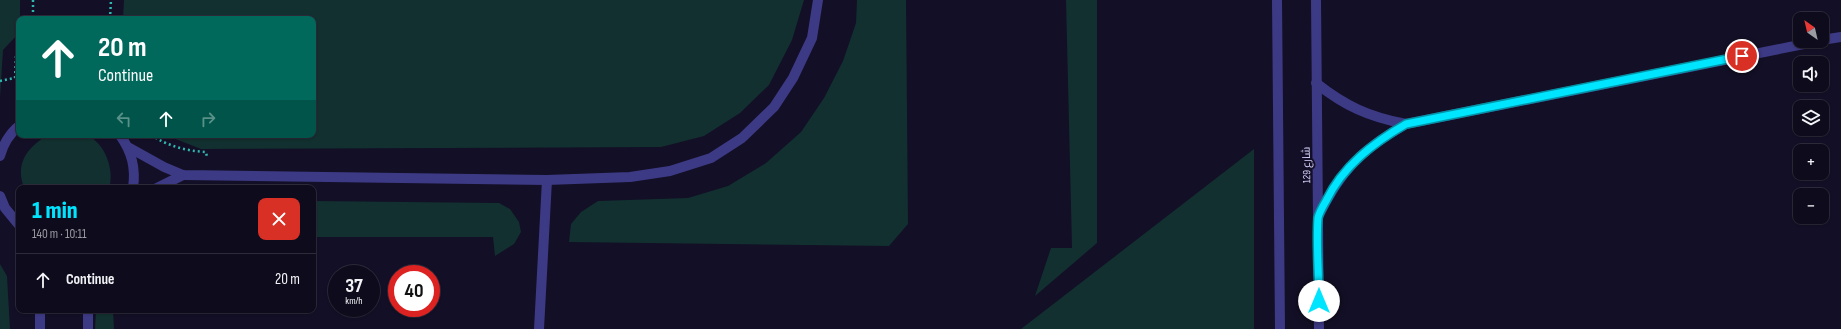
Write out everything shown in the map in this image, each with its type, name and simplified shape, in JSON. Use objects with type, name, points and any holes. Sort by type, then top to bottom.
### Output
[{"type":"street","points":[[128,147],[164,168],[183,175],[547,180],[630,177],[670,171],[711,158],[742,138],[774,107],[793,78],[812,38],[818,0]]},
{"type":"street","points":[[1277,0],[1280,329]]},
{"type":"street","name":"شارع 129","points":[[1316,0],[1319,329]]},
{"type":"street","points":[[1829,39],[1841,37]]},
{"type":"street","points":[[1318,217],[1333,188],[1344,172],[1362,153],[1383,137],[1406,124],[1793,46]]},
{"type":"street","points":[[1316,83],[1357,111],[1381,120],[1406,124]]},
{"type":"street","points":[[1,152],[16,128]]},
{"type":"street","points":[[122,138],[128,147],[133,162],[135,177],[134,185]]},
{"type":"street","points":[[163,185],[183,175]]},
{"type":"street","points":[[539,329],[547,180]]},
{"type":"street","points":[[0,196],[2,207],[16,222]]},
{"type":"street","points":[[40,313],[40,329]]},
{"type":"street","points":[[88,313],[88,329]]},
{"type":"path","points":[[33,0],[33,16]]},
{"type":"path","points":[[110,16],[111,0]]},
{"type":"path","points":[[0,81],[15,78],[16,55]]},
{"type":"path","points":[[157,138],[188,151],[206,152],[208,176]]},
{"type":"green space","points":[[0,0],[20,0],[20,16],[16,16],[16,36],[3,50],[0,98]]},
{"type":"green space","points":[[124,0],[804,0],[792,40],[769,85],[740,113],[704,136],[661,147],[201,149],[173,138],[316,138],[316,16],[123,16]]},
{"type":"green space","points":[[857,0],[906,0],[908,224],[889,246],[569,242],[571,224],[581,212],[598,201],[688,198],[728,186],[766,163],[801,132],[824,98],[843,61],[856,23]]},
{"type":"green space","points":[[1066,0],[1097,0],[1097,243],[1035,296],[1051,248],[1072,248]]},
{"type":"green space","points":[[43,138],[91,138],[104,151],[107,158],[111,174],[110,185],[23,185],[21,171],[22,163],[29,151]]},
{"type":"green space","points":[[1254,149],[1254,329],[1021,329]]},
{"type":"green space","points":[[316,201],[499,203],[510,209],[519,222],[521,232],[514,244],[495,256],[493,237],[316,237]]},
{"type":"green space","points":[[0,264],[7,276],[10,329],[0,329]]},
{"type":"green space","points":[[96,313],[113,313],[114,329],[95,329]]},
{"type":"route","points":[[1319,301],[1318,217],[1330,193],[1344,172],[1362,153],[1383,137],[1406,124],[1742,56]]}]
